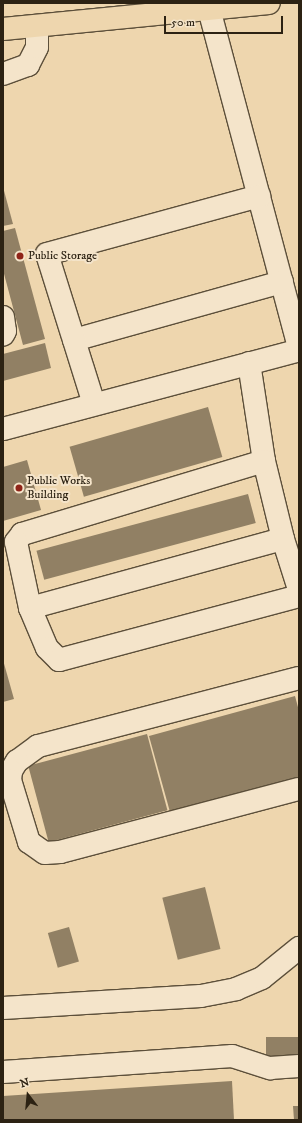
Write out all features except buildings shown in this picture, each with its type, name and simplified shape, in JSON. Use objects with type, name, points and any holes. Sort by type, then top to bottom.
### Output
[{"type":"main road","points":[[3,29],[38,28],[269,3]]},
{"type":"lane","points":[[3,429],[299,349],[209,9]]},
{"type":"lane","points":[[3,74],[28,65],[36,48],[38,28]]},
{"type":"lane","points":[[94,404],[47,254],[259,196]]},
{"type":"lane","points":[[74,340],[282,282]]},
{"type":"lane","points":[[3,317],[3,335]]},
{"type":"lane","points":[[249,363],[264,461],[283,538],[299,589]]},
{"type":"lane","points":[[264,461],[22,534],[16,542],[30,608],[47,648],[59,660],[299,596]]},
{"type":"lane","points":[[30,608],[283,538]]},
{"type":"lane","points":[[299,678],[38,746],[17,761],[11,771],[10,780],[29,842],[45,853],[60,852],[299,789]]},
{"type":"lane","points":[[3,1008],[201,996],[236,990],[262,978],[299,948]]},
{"type":"lane","points":[[3,1072],[232,1056],[270,1068],[299,1066]]},
{"type":"place","name":"Public Storage","points":[[20,256]]},
{"type":"place","name":"Public Works Building","points":[[19,488]]}]
